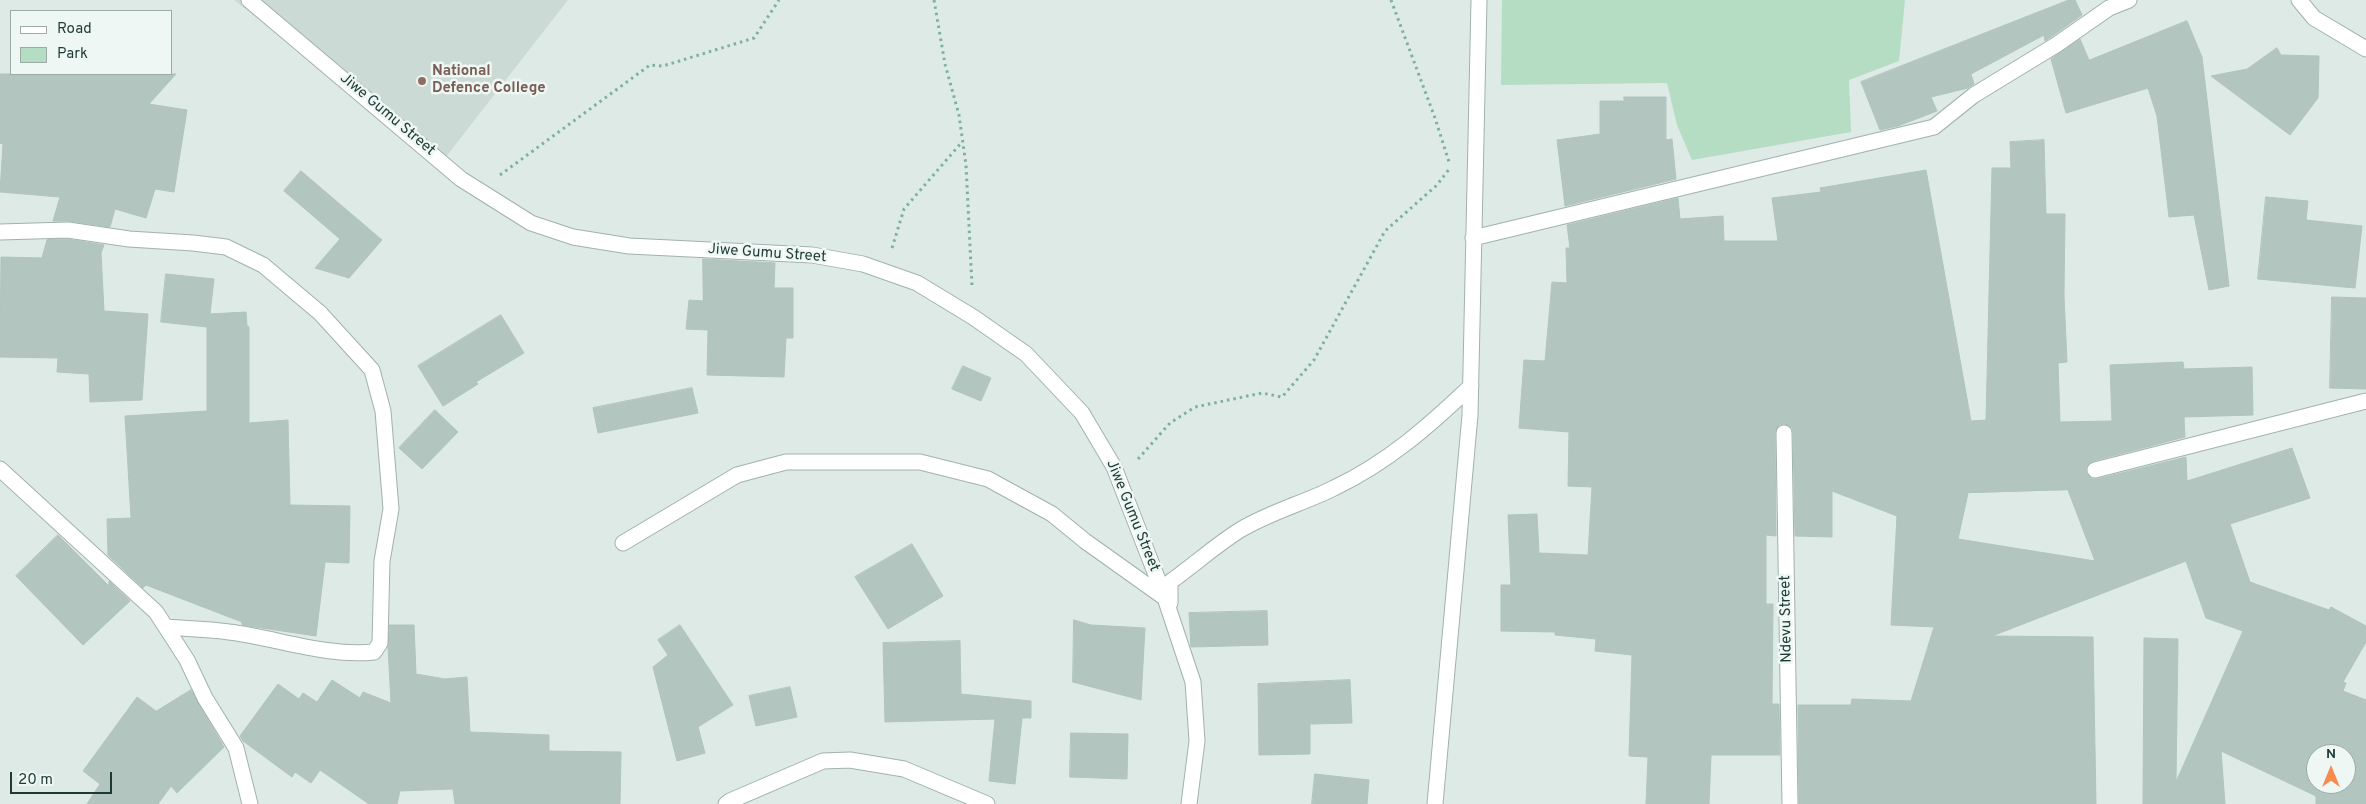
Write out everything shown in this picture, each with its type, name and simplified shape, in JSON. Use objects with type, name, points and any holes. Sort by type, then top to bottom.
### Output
[{"type":"street","name":"Jiwe Gumu Street","points":[[249,0],[461,178],[531,222],[573,237],[629,246],[812,255],[863,264],[918,283],[973,317],[1026,354],[1082,413],[1114,467],[1171,614],[1193,682],[1197,741],[1189,804]]},
{"type":"street","points":[[1435,804],[1445,713],[1471,386],[1479,0]]},
{"type":"street","points":[[1474,238],[1934,127],[1974,95],[2056,45],[2109,8],[2129,0]]},
{"type":"street","points":[[2299,0],[2314,18],[2366,48]]},
{"type":"street","points":[[0,232],[68,230],[129,239],[226,247],[263,265],[320,313],[372,370],[383,411],[391,509],[382,562],[380,643],[374,652],[359,654],[338,652],[230,632],[168,627]]},
{"type":"street","points":[[1171,614],[1170,582],[1212,550],[1241,530],[1334,489],[1388,458],[1428,427],[1471,386]]},
{"type":"street","points":[[2095,470],[2366,401]]},
{"type":"street","name":"Ndevu Street","points":[[1784,434],[1790,804]]},
{"type":"street","points":[[623,543],[737,475],[786,462],[920,462],[988,479],[1052,514],[1085,541],[1165,598]]},
{"type":"street","points":[[0,469],[156,612],[168,627],[205,698],[236,748],[250,804]]},
{"type":"street","points":[[726,804],[823,760],[850,760],[904,769],[987,804]]},
{"type":"path","points":[[479,190],[650,65],[663,66],[754,38],[779,0]]},
{"type":"path","points":[[934,0],[945,64],[959,115],[963,142],[969,211],[973,317]]},
{"type":"path","points":[[1114,467],[1122,461],[1138,459],[1170,423],[1196,407],[1262,393],[1282,397],[1314,360],[1385,231],[1437,185],[1450,167],[1435,118],[1391,0]]},
{"type":"path","points":[[884,272],[904,209],[963,142]]},
{"type":"shaded area","name":"National Defence College","points":[[234,0],[568,0],[442,162]]},
{"type":"green space","points":[[1502,0],[1905,0],[1899,61],[1849,80],[1851,132],[1692,160],[1677,125],[1667,83],[1501,85]]},
{"type":"building","points":[[2069,0],[2075,0],[2082,15],[2051,37],[2045,41],[2044,35],[1971,74],[1974,84],[1968,88],[1931,97],[1937,111],[1898,126],[1880,130],[1861,82]]},
{"type":"building","points":[[2187,21],[2202,57],[2229,286],[2209,290],[2194,215],[2169,217],[2157,116],[2148,88],[2066,113],[2051,59],[2080,39],[2089,60]]},
{"type":"building","points":[[2277,48],[2281,55],[2319,56],[2318,98],[2290,135],[2211,76],[2247,69]]},
{"type":"building","points":[[0,74],[176,74],[149,104],[187,110],[174,192],[155,189],[146,218],[115,209],[110,227],[69,221],[53,221],[60,197],[0,192],[3,144],[0,143]]},
{"type":"building","points":[[1624,97],[1666,97],[1666,140],[1672,139],[1676,179],[1565,206],[1557,140],[1600,134],[1600,101],[1624,101]]},
{"type":"building","points":[[2044,140],[2046,214],[2065,214],[2064,296],[2067,362],[2058,363],[2060,422],[2112,421],[2110,365],[2183,362],[2184,369],[2252,367],[2253,415],[2184,417],[2185,437],[2093,461],[2086,467],[2086,473],[2092,479],[2097,479],[2186,457],[2187,481],[2292,448],[2310,498],[2230,524],[2250,582],[2329,610],[2331,607],[2366,626],[2366,642],[2343,682],[2346,683],[2343,691],[2366,700],[2366,804],[2316,804],[2316,796],[2312,794],[2356,794],[2356,744],[2306,744],[2306,791],[2221,751],[2225,804],[2143,804],[2144,638],[2178,639],[2176,782],[2243,631],[2206,618],[2186,561],[1992,636],[2093,637],[2096,804],[1799,804],[1798,705],[1851,705],[1852,699],[1911,701],[1934,627],[1891,625],[1897,516],[1832,491],[1832,537],[1795,536],[1793,433],[1792,428],[1784,424],[1779,425],[1775,433],[1776,536],[1766,535],[1766,604],[1773,604],[1772,704],[1779,704],[1780,755],[1711,755],[1709,804],[1646,804],[1648,757],[1629,756],[1632,655],[1595,651],[1596,639],[1555,635],[1555,632],[1501,631],[1501,585],[1511,585],[1508,515],[1537,514],[1539,553],[1588,555],[1592,487],[1568,486],[1569,432],[1519,428],[1524,360],[1545,361],[1552,282],[1567,283],[1566,248],[1570,248],[1567,225],[1678,198],[1680,219],[1723,216],[1724,241],[1778,241],[1772,198],[1821,192],[1820,188],[1926,170],[1971,421],[1986,420],[1992,168],[2011,168],[2010,142]],"holes":[[[2068,490],[2095,561],[1958,539],[1968,493]]]},
{"type":"building","points":[[301,171],[382,240],[349,278],[315,268],[340,239],[284,191]]},
{"type":"building","points":[[2266,197],[2308,201],[2306,220],[2362,226],[2355,288],[2258,279]]},
{"type":"building","points":[[67,239],[104,245],[101,253],[104,311],[148,314],[142,400],[90,402],[89,374],[57,372],[58,358],[0,357],[1,257],[42,258],[47,240]]},
{"type":"building","points":[[703,259],[775,263],[774,288],[793,288],[793,338],[786,338],[784,377],[707,375],[708,330],[686,329],[689,300],[703,301]]},
{"type":"building","points":[[166,274],[214,279],[210,314],[246,312],[247,326],[249,327],[249,423],[288,420],[290,505],[350,506],[349,563],[325,562],[316,636],[242,625],[242,622],[146,585],[143,588],[108,555],[107,519],[131,518],[125,416],[207,411],[207,327],[161,322]]},
{"type":"building","points":[[2332,297],[2366,298],[2366,389],[2330,388]]},
{"type":"building","points":[[501,315],[524,353],[476,382],[478,384],[443,406],[418,366]]},
{"type":"building","points":[[963,366],[991,378],[981,401],[952,389]]},
{"type":"building","points":[[692,388],[698,413],[598,433],[593,408]]},
{"type":"building","points":[[435,410],[458,432],[422,469],[399,448]]},
{"type":"building","points":[[58,535],[109,586],[109,581],[130,601],[83,645],[16,576]]},
{"type":"building","points":[[912,544],[943,596],[888,629],[855,577]]},
{"type":"building","points":[[1267,611],[1268,645],[1191,647],[1189,613]]},
{"type":"building","points":[[1074,620],[1091,625],[1145,628],[1141,700],[1073,682]]},
{"type":"building","points":[[390,625],[414,625],[416,674],[445,679],[467,677],[470,732],[549,735],[549,751],[621,752],[620,804],[455,804],[453,789],[400,791],[397,804],[369,804],[320,770],[311,783],[295,772],[292,777],[243,741],[240,736],[278,684],[299,699],[303,693],[317,702],[332,680],[360,698],[363,692],[391,703],[388,647]]},
{"type":"building","points":[[680,625],[733,705],[698,727],[705,753],[677,761],[653,667],[668,655],[658,640]]},
{"type":"building","points":[[960,641],[961,694],[1031,701],[1031,718],[1022,718],[1015,784],[989,781],[995,719],[885,722],[883,643]]},
{"type":"building","points":[[1350,680],[1352,723],[1310,724],[1310,754],[1259,755],[1258,684]]},
{"type":"building","points":[[790,687],[797,717],[756,726],[749,696]]},
{"type":"building","points":[[191,690],[224,747],[177,793],[171,786],[158,804],[87,804],[100,784],[83,771],[137,697],[156,711]]},
{"type":"building","points":[[1071,733],[1128,734],[1127,779],[1070,777]]},
{"type":"building","points":[[1315,774],[1369,780],[1367,804],[1312,804]]},
{"type":"place","name":"National Defence College","points":[[422,81]]}]
